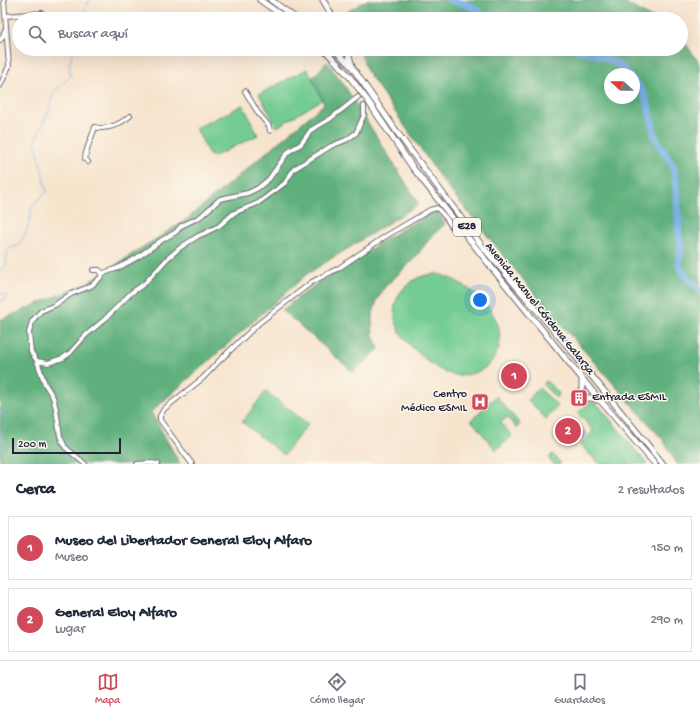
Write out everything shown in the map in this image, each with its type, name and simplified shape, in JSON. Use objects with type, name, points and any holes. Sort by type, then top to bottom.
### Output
[{"type":"main road","points":[[260,0],[277,12]]},
{"type":"main road","points":[[271,0],[287,12]]},
{"type":"main road","points":[[323,0],[330,12]]},
{"type":"main road","name":"Avenida Manuel Córdova Galarza","points":[[330,56],[349,76],[368,101],[413,168],[454,220],[582,378],[655,464]]},
{"type":"main road","name":"Avenida Manuel Córdova Galarza","points":[[341,56],[352,67],[399,135],[474,235],[663,464]]},
{"type":"main road","points":[[349,56],[352,67]]},
{"type":"main road","points":[[582,378],[582,390]]},
{"type":"main road","points":[[586,398],[601,401]]},
{"type":"street","points":[[0,84],[9,66],[4,0]]},
{"type":"street","points":[[5,16],[12,15]]},
{"type":"street","points":[[6,28],[5,34],[0,41],[8,46]]},
{"type":"street","points":[[245,91],[258,113],[269,126],[270,131]]},
{"type":"street","points":[[85,464],[65,447],[60,436],[53,397],[45,384],[37,361],[31,352],[29,329],[35,316],[71,294],[91,286],[100,278],[102,274],[118,268],[138,257],[176,232],[181,226],[200,217],[220,199],[248,193],[258,188],[269,179],[288,152],[300,144],[311,130],[330,119],[358,97]]},
{"type":"street","points":[[37,361],[48,363],[63,358],[70,353],[86,335],[105,319],[131,293],[144,284],[168,258],[181,247],[214,228],[234,214],[258,203],[285,183],[294,169],[331,146],[346,140],[356,133],[364,115],[364,106]]},
{"type":"street","points":[[88,162],[85,159],[87,148],[95,127],[100,129],[116,126],[121,124],[130,116]]},
{"type":"street","points":[[192,464],[160,420],[160,416],[164,409],[203,378],[260,323],[312,282],[339,268],[386,236],[430,210],[437,208],[440,210],[452,227]]},
{"type":"street","points":[[93,270],[99,270],[102,274]]},
{"type":"street","points":[[137,464],[158,464]]},
{"type":"green space","points":[[367,0],[620,0],[641,12],[347,12]]},
{"type":"green space","points":[[688,47],[700,64],[700,464],[677,464],[663,440],[543,304],[442,180],[367,71],[362,56],[688,56]]},
{"type":"green space","points":[[327,62],[341,80],[419,204],[307,274],[151,412],[180,464],[0,464],[0,320],[87,283],[187,219],[324,104],[312,78]]},
{"type":"green space","points":[[307,69],[323,99],[277,127],[259,94]]},
{"type":"green space","points":[[243,105],[258,135],[213,157],[211,154],[209,155],[196,128]]},
{"type":"green space","points":[[436,210],[445,224],[432,236],[414,259],[385,287],[377,300],[372,317],[373,336],[379,349],[353,372],[282,310],[316,284],[346,266],[385,239]]},
{"type":"green space","points":[[438,274],[451,278],[476,295],[487,306],[495,318],[499,331],[500,344],[491,362],[485,368],[477,372],[457,375],[447,373],[437,368],[427,361],[408,343],[397,325],[395,307],[398,297],[405,287],[420,277]]},
{"type":"green space","points":[[546,381],[559,393],[556,398],[543,385]]},
{"type":"green space","points":[[539,388],[558,406],[546,419],[528,400]]},
{"type":"green space","points":[[266,391],[308,424],[284,455],[242,422]]},
{"type":"green space","points":[[496,396],[520,424],[517,428],[507,417],[501,423],[512,436],[496,450],[471,420]]},
{"type":"green space","points":[[590,402],[598,405],[647,464],[600,464],[580,445],[593,431],[578,413]]},
{"type":"green space","points":[[552,454],[561,463],[560,464],[553,464],[549,459]]},
{"type":"water","points":[[576,423],[587,434],[573,447],[568,441],[579,431],[573,425]]},
{"type":"waterway","points":[[84,12],[89,0]]},
{"type":"waterway","points":[[450,0],[465,4],[480,12]]},
{"type":"waterway","points":[[0,271],[6,265],[8,249],[18,246],[26,231],[30,222],[32,205],[47,192],[35,140],[50,109],[53,93],[71,76],[69,66],[71,56]]},
{"type":"waterway","points":[[600,56],[622,68]]},
{"type":"waterway","points":[[640,88],[648,105],[655,137],[674,168],[679,238],[681,246],[679,266],[685,276],[700,290]]},
{"type":"waterway","points":[[678,215],[700,235]]},
{"type":"waterway","points":[[0,293],[5,295],[7,299],[0,302]]},
{"type":"waterway","points":[[0,412],[8,417],[1,436],[4,444],[0,451]]},
{"type":"place","name":"Museo del Libertador General Eloy Alfaro","points":[[514,376]]},
{"type":"place","name":"Entrada ESMIL","points":[[579,398]]},
{"type":"place","name":"Centro Médico ESMIL","points":[[480,402]]},
{"type":"place","name":"General Eloy Alfaro","points":[[568,431]]}]
